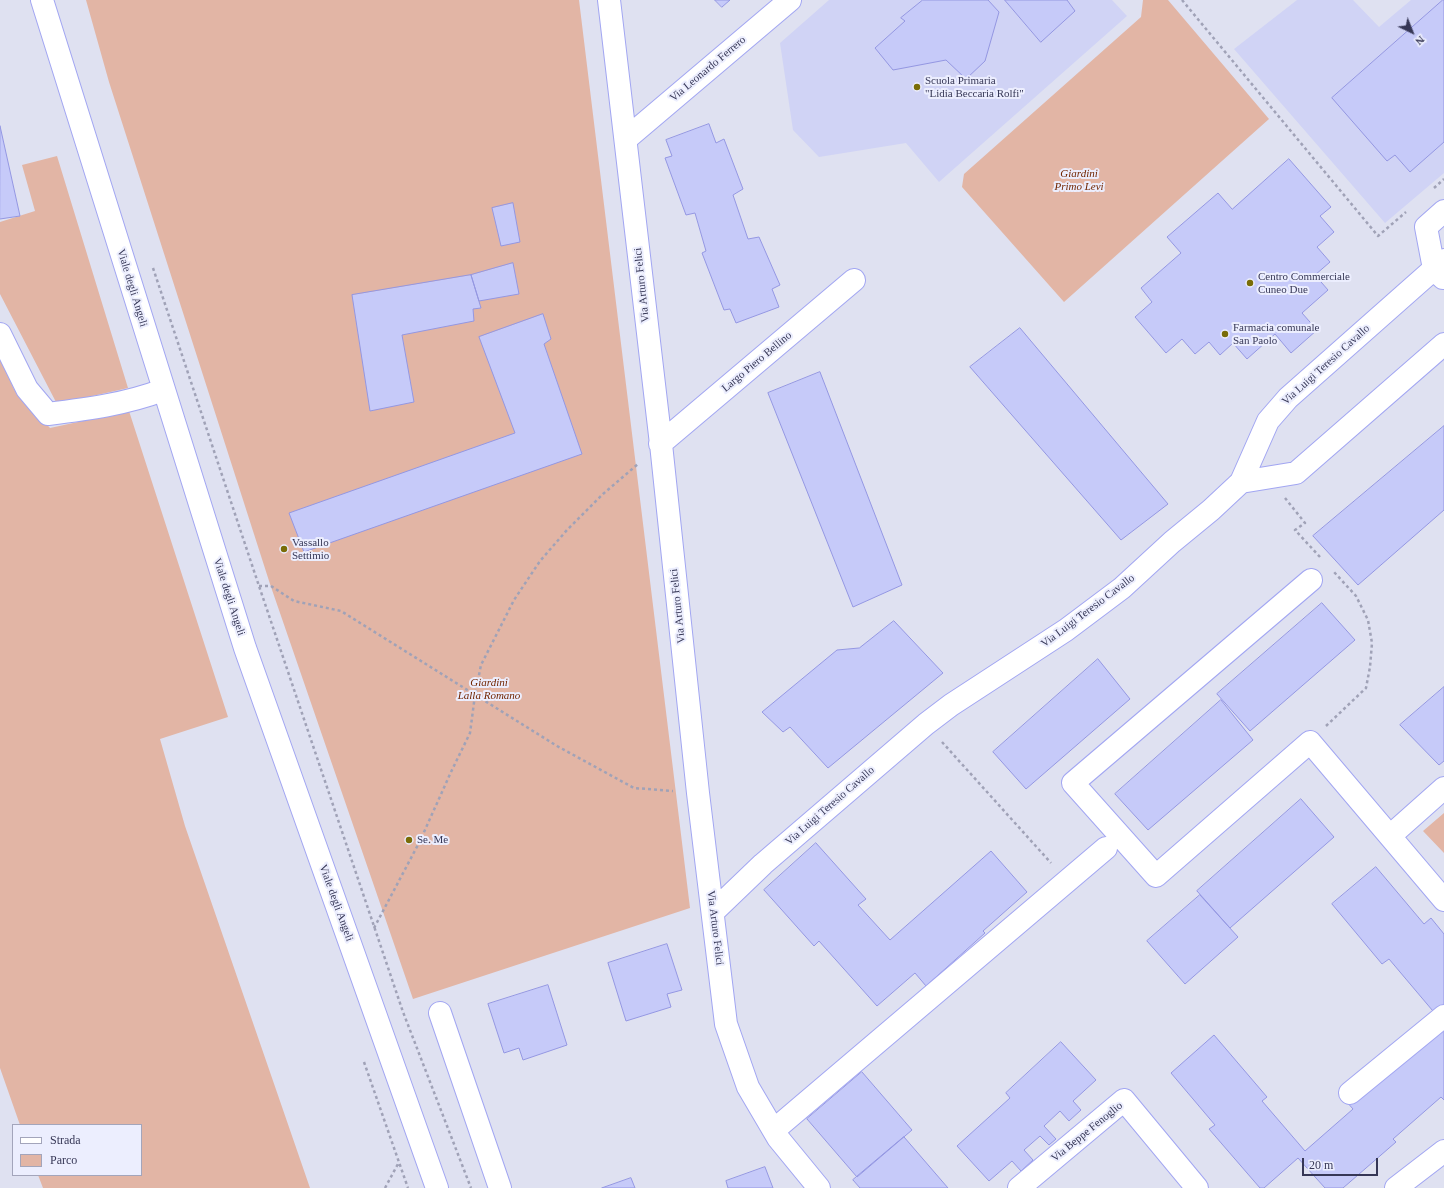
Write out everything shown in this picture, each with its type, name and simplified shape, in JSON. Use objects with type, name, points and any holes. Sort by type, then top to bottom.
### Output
[{"type":"street","name":"Viale degli Angeli","points":[[42,0],[245,648],[437,1188]]},
{"type":"street","name":"Via Arturo Felici","points":[[610,0],[661,444],[698,793],[726,1024],[748,1087],[778,1138],[819,1188]]},
{"type":"street","name":"Via Leonardo Ferrero","points":[[626,138],[790,0]]},
{"type":"street","points":[[1441,269],[1426,227],[1444,211]]},
{"type":"street","name":"Via Luigi Teresio Cavallo","points":[[713,912],[763,864],[926,724],[951,704],[1066,630],[1122,588],[1172,542],[1211,510],[1241,482],[1268,421],[1288,398],[1441,269]]},
{"type":"street","name":"Largo Piero Bellino","points":[[661,444],[854,280]]},
{"type":"street","points":[[0,334],[27,389],[48,414],[96,408],[141,398],[163,390]]},
{"type":"street","points":[[1241,482],[1296,473],[1444,344]]},
{"type":"street","points":[[1311,580],[1073,783],[1156,876],[1310,742],[1444,900]]},
{"type":"street","points":[[1390,836],[1444,788]]},
{"type":"street","points":[[774,1130],[1106,848]]},
{"type":"street","points":[[440,1013],[500,1188]]},
{"type":"street","points":[[1350,1093],[1444,1016]]},
{"type":"street","name":"Via Beppe Fenoglio","points":[[1019,1188],[1124,1100],[1197,1188]]},
{"type":"street","points":[[1396,1188],[1444,1151]]},
{"type":"path","points":[[1182,0],[1378,236],[1408,210]]},
{"type":"path","points":[[1432,189],[1444,179]]},
{"type":"path","points":[[152,265],[403,1012],[471,1188]]},
{"type":"path","points":[[374,928],[420,841],[470,733],[481,665],[514,600],[540,561],[567,530],[603,494],[661,444]]},
{"type":"path","points":[[1269,478],[1305,523],[1294,530],[1320,557]]},
{"type":"path","points":[[1310,742],[1366,688],[1370,667],[1372,644],[1368,620],[1356,596],[1330,568]]},
{"type":"path","points":[[259,586],[270,586],[294,600],[341,611],[557,746],[634,788],[698,793]]},
{"type":"path","points":[[926,724],[1068,881]]},
{"type":"shaded area","name":"Scuola Primaria \"Lidia Beccaria Rolfi\"","points":[[829,0],[1112,0],[1127,16],[939,182],[906,143],[819,157],[793,130],[780,43]]},
{"type":"shaded area","points":[[1297,0],[1353,0],[1379,27],[1411,0],[1444,0],[1444,173],[1385,223],[1234,49]]},
{"type":"green space","name":"Giardini Lalla Romano","points":[[86,0],[579,0],[690,908],[413,999],[270,584],[109,82]]},
{"type":"green space","name":"Giardini Primo Levi","points":[[1143,0],[1168,0],[1269,119],[1064,302],[962,187],[964,174],[1141,17]]},
{"type":"green space","points":[[57,156],[128,388],[57,404],[0,294],[0,222],[35,211],[22,165]]},
{"type":"green space","points":[[0,358],[14,389],[50,428],[129,411],[228,717],[160,739],[185,826],[310,1188],[43,1188],[38,1176],[142,1176],[142,1124],[20,1124],[0,1068]]},
{"type":"green space","points":[[1444,813],[1444,853],[1423,831]]},
{"type":"building","points":[[715,0],[730,0],[722,7]]},
{"type":"building","points":[[923,0],[988,0],[999,12],[985,61],[966,79],[946,60],[893,70],[875,48],[905,21],[901,18]]},
{"type":"building","points":[[1005,0],[1067,0],[1075,11],[1041,42]]},
{"type":"building","points":[[1443,0],[1444,142],[1410,172],[1395,155],[1387,161],[1332,98]]},
{"type":"building","points":[[709,124],[716,143],[724,139],[743,189],[733,195],[748,239],[759,237],[780,285],[772,289],[779,307],[736,323],[730,309],[724,310],[702,253],[706,251],[695,213],[686,215],[665,158],[672,156],[666,140]]},
{"type":"building","points":[[0,126],[20,216],[0,219]]},
{"type":"building","points":[[1289,159],[1331,207],[1320,216],[1334,232],[1317,247],[1330,262],[1315,275],[1328,290],[1302,313],[1317,330],[1291,353],[1275,334],[1247,359],[1233,343],[1220,355],[1209,342],[1195,354],[1182,339],[1166,353],[1135,317],[1152,302],[1141,288],[1181,253],[1167,237],[1218,193],[1232,209]]},
{"type":"building","points":[[513,203],[520,242],[501,246],[492,208]]},
{"type":"building","points":[[513,263],[519,294],[479,301],[471,275]]},
{"type":"building","points":[[471,275],[481,308],[473,309],[474,321],[402,335],[414,402],[370,411],[352,295]]},
{"type":"building","points":[[543,314],[551,339],[544,344],[582,454],[304,552],[289,513],[515,433],[479,337]]},
{"type":"building","points":[[1020,328],[1168,504],[1121,540],[970,367]]},
{"type":"building","points":[[820,372],[902,585],[853,607],[768,393]]},
{"type":"building","points":[[1444,426],[1444,510],[1358,585],[1313,536]]},
{"type":"building","points":[[1322,603],[1355,640],[1250,731],[1217,694]]},
{"type":"building","points":[[894,621],[943,673],[828,768],[790,727],[783,732],[762,712],[837,650],[859,648]]},
{"type":"building","points":[[1098,659],[1130,699],[1026,789],[993,752]]},
{"type":"building","points":[[1444,687],[1444,761],[1439,765],[1400,725]]},
{"type":"building","points":[[1221,700],[1253,740],[1148,830],[1115,794]]},
{"type":"building","points":[[1301,799],[1334,837],[1230,928],[1197,891]]},
{"type":"building","points":[[816,843],[866,899],[858,905],[890,940],[991,851],[1027,892],[983,931],[985,933],[926,986],[915,973],[877,1006],[819,941],[814,946],[764,890]]},
{"type":"building","points":[[1376,867],[1424,924],[1431,918],[1444,934],[1444,1012],[1438,1017],[1389,959],[1382,964],[1332,904]]},
{"type":"building","points":[[1200,895],[1238,937],[1185,984],[1147,941]]},
{"type":"building","points":[[667,944],[682,990],[667,994],[671,1007],[626,1021],[608,963]]},
{"type":"building","points":[[548,985],[567,1045],[523,1060],[519,1048],[504,1053],[488,1004]]},
{"type":"building","points":[[1444,1028],[1444,1100],[1441,1097],[1393,1139],[1396,1142],[1343,1188],[1325,1188],[1298,1158],[1264,1188],[1260,1188],[1209,1129],[1215,1125],[1171,1073],[1214,1035],[1267,1097],[1262,1101],[1305,1151],[1353,1109],[1346,1101]]},
{"type":"building","points":[[1061,1042],[1096,1080],[1073,1101],[1081,1110],[1069,1121],[1060,1111],[1044,1126],[1056,1139],[1049,1145],[1040,1136],[1024,1150],[1033,1160],[1021,1171],[1012,1161],[989,1181],[957,1146],[1010,1098],[1006,1093]]},
{"type":"building","points":[[862,1072],[912,1130],[857,1177],[807,1119]]},
{"type":"building","points":[[904,1137],[948,1188],[860,1188],[853,1180]]},
{"type":"building","points":[[765,1167],[773,1188],[728,1188],[726,1181]]},
{"type":"building","points":[[631,1178],[635,1188],[602,1188]]},
{"type":"place","name":"Scuola Primaria \"Lidia Beccaria Rolfi\"","points":[[917,87]]},
{"type":"place","name":"Centro Commerciale Cuneo Due","points":[[1250,283]]},
{"type":"place","name":"Farmacia comunale San Paolo","points":[[1225,334]]},
{"type":"place","name":"Vassallo Settimio","points":[[284,549]]},
{"type":"place","name":"Se. Me","points":[[409,840]]}]
